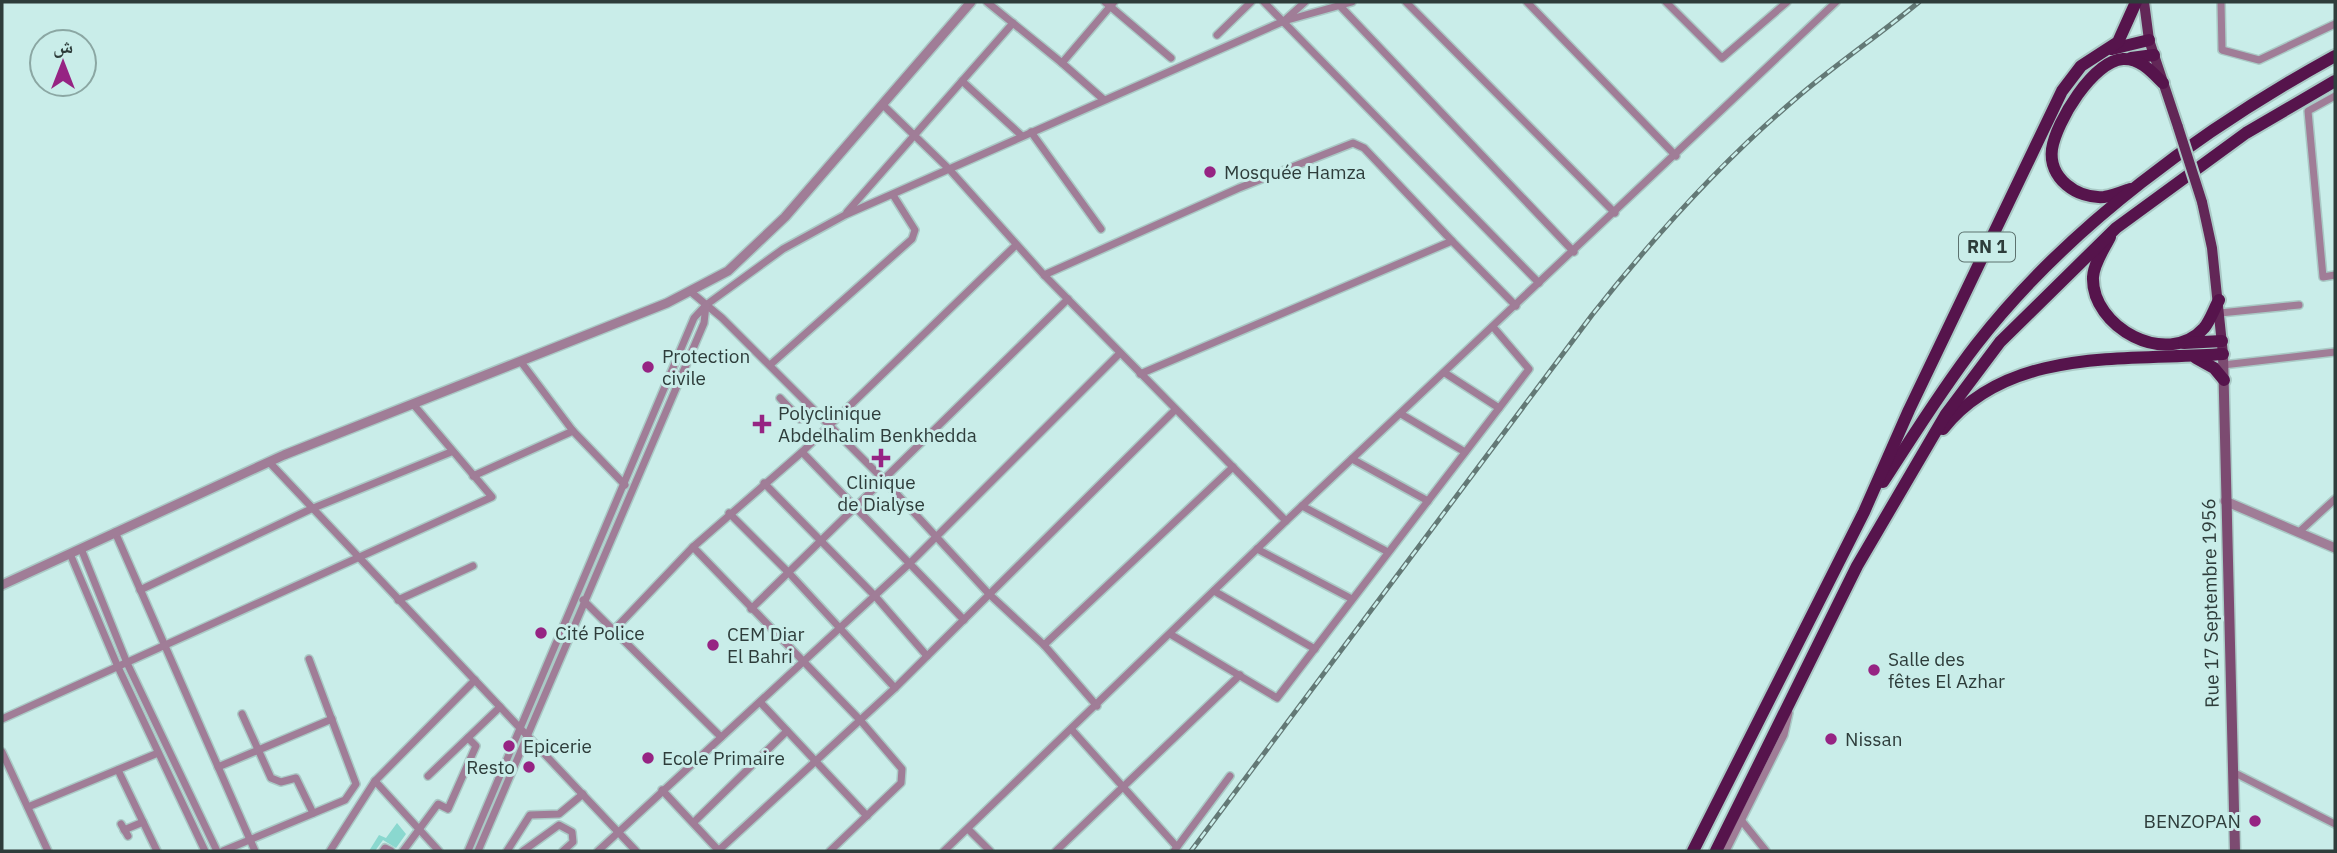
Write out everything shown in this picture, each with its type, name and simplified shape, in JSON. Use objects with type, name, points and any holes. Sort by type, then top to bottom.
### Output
[{"type":"highway","name":"RN 1","points":[[1693,851],[1864,512],[1909,410],[2062,91],[2081,66],[2118,42],[2136,2]]},
{"type":"highway","points":[[2105,51],[2150,40]]},
{"type":"highway","points":[[2137,187],[2105,197],[2084,196],[2064,183],[2054,169],[2052,149],[2081,90],[2093,74],[2109,62],[2154,55]]},
{"type":"highway","points":[[1864,512],[1977,344],[2075,238],[2137,187],[2247,108],[2335,56]]},
{"type":"highway","points":[[2123,59],[2148,68],[2163,83]]},
{"type":"highway","points":[[1716,851],[1857,566],[1946,414],[2000,342],[2116,228],[2246,133],[2335,81]]},
{"type":"highway","points":[[2116,228],[2098,258],[2093,277],[2105,314],[2120,329],[2141,340],[2223,353]]},
{"type":"highway","points":[[2175,344],[2204,328],[2220,307]]},
{"type":"highway","points":[[1919,460],[1947,424],[1968,404],[2018,375],[2075,363],[2223,353]]},
{"type":"highway","points":[[2192,357],[2208,363],[2224,380]]},
{"type":"main road","points":[[2144,2],[2154,55],[2202,202],[2220,307],[2223,353]]},
{"type":"main road","name":"Rue 17 Septembre 1956","points":[[2223,353],[2235,851]]},
{"type":"street","points":[[2,585],[82,551],[115,531],[270,463],[691,292],[728,271],[785,217],[884,106],[971,2]]},
{"type":"street","points":[[987,2],[1103,99]]},
{"type":"street","points":[[1217,35],[1251,2]]},
{"type":"street","points":[[1264,2],[1539,284]]},
{"type":"street","points":[[1284,21],[1305,2]]},
{"type":"street","points":[[468,851],[694,318],[706,305],[783,249],[845,215],[1284,21],[1352,2]]},
{"type":"street","points":[[1406,2],[1615,212]]},
{"type":"street","points":[[1528,2],[1676,156]]},
{"type":"street","points":[[1666,2],[1722,58],[1787,2]]},
{"type":"street","points":[[944,851],[1286,521],[1494,328],[1836,2]]},
{"type":"street","points":[[2221,2],[2222,50],[2259,60],[2335,24]]},
{"type":"street","points":[[1062,63],[1110,3],[1171,58]]},
{"type":"street","points":[[1341,7],[1574,252]]},
{"type":"street","points":[[845,215],[1013,23]]},
{"type":"street","points":[[962,81],[1022,135]]},
{"type":"street","points":[[2335,96],[2308,111],[2323,276],[2335,275]]},
{"type":"street","points":[[884,106],[949,169],[1044,275],[1286,521]]},
{"type":"street","points":[[1031,132],[1101,229]]},
{"type":"street","points":[[1044,275],[1239,188],[1353,143],[1364,148],[1516,306]]},
{"type":"street","points":[[770,365],[912,239],[915,230],[893,195]]},
{"type":"street","points":[[1140,374],[1452,241]]},
{"type":"street","points":[[613,631],[693,547],[802,452],[1016,244]]},
{"type":"street","points":[[691,292],[770,365],[883,479],[989,594],[1044,645],[1097,706]]},
{"type":"street","points":[[751,608],[1068,299]]},
{"type":"street","points":[[478,851],[704,323],[706,305]]},
{"type":"street","points":[[2220,307],[2299,305]]},
{"type":"street","points":[[1170,634],[1277,698],[1529,369],[1494,328]]},
{"type":"street","points":[[2223,353],[2335,352]]},
{"type":"street","points":[[598,851],[908,565],[1120,353]]},
{"type":"street","points":[[521,362],[573,431],[625,485]]},
{"type":"street","points":[[1445,373],[1499,408]]},
{"type":"street","points":[[780,398],[800,419],[811,408]]},
{"type":"street","points":[[2,719],[492,497],[414,404]]},
{"type":"street","points":[[662,790],[718,851],[895,688],[1175,410]]},
{"type":"street","points":[[1401,414],[1465,452]]},
{"type":"street","points":[[473,476],[573,431]]},
{"type":"street","points":[[140,590],[311,509],[452,452]]},
{"type":"street","points":[[802,452],[857,507],[908,565],[964,620]]},
{"type":"street","points":[[1352,459],[1428,501]]},
{"type":"street","points":[[270,463],[636,851]]},
{"type":"street","points":[[1044,645],[1233,467]]},
{"type":"street","points":[[764,483],[875,596],[927,656]]},
{"type":"street","points":[[2299,531],[2335,499]]},
{"type":"street","points":[[2225,501],[2335,548]]},
{"type":"street","points":[[1303,506],[1388,552]]},
{"type":"street","points":[[729,513],[789,573],[895,688]]},
{"type":"street","points":[[115,531],[255,851]]},
{"type":"street","points":[[693,547],[860,720],[902,769],[901,783],[830,851]]},
{"type":"street","points":[[1257,550],[1352,600]]},
{"type":"street","points":[[82,551],[127,663],[217,851]]},
{"type":"street","points":[[71,556],[118,667],[205,851]]},
{"type":"street","points":[[398,600],[473,566]]},
{"type":"street","points":[[1214,591],[1315,649]]},
{"type":"street","points":[[579,593],[584,602],[721,737]]},
{"type":"street","points":[[223,851],[345,800],[355,784],[309,659]]},
{"type":"street","points":[[1056,851],[1240,675]]},
{"type":"street","points":[[330,851],[375,781],[475,680]]},
{"type":"street","points":[[1726,851],[1784,735],[1791,698]]},
{"type":"street","points":[[760,702],[867,816]]},
{"type":"street","points":[[428,776],[500,707]]},
{"type":"street","points":[[242,714],[275,782],[296,778],[313,813]]},
{"type":"street","points":[[218,767],[332,719]]},
{"type":"street","points":[[1072,730],[1176,849],[1230,776]]},
{"type":"street","points":[[694,822],[787,731]]},
{"type":"street","points":[[403,851],[438,804],[448,809],[475,746],[468,738]]},
{"type":"street","points":[[2,752],[48,851]]},
{"type":"street","points":[[28,807],[158,753]]},
{"type":"street","points":[[118,770],[157,851]]},
{"type":"street","points":[[2233,772],[2335,824]]},
{"type":"street","points":[[375,781],[439,851]]},
{"type":"street","points":[[507,851],[530,815],[559,814],[583,794]]},
{"type":"street","points":[[559,814],[559,825]]},
{"type":"street","points":[[1741,820],[1766,851]]},
{"type":"street","points":[[124,830],[143,822]]},
{"type":"street","points":[[523,851],[559,825]]},
{"type":"street","points":[[559,825],[572,832],[573,842],[563,851]]},
{"type":"street","points":[[968,829],[990,851]]},
{"type":"street","points":[[383,851],[385,848],[391,851]]},
{"type":"shaded area","points":[[397,823],[406,834],[396,848],[383,840],[375,851],[369,851],[379,835],[386,838]]},
{"type":"railway","points":[[1191,851],[1592,315],[1639,258],[1687,203],[1765,125],[1919,2]]},
{"type":"place","name":"Mosquée Hamza","points":[[1210,172]]},
{"type":"place","name":"Protection civile","points":[[648,367]]},
{"type":"place","name":"Polyclinique Abdelhalim Benkhedda","points":[[762,424]]},
{"type":"place","name":"Clinique de Dialyse","points":[[881,458]]},
{"type":"place","name":"Cité Police","points":[[541,633]]},
{"type":"place","name":"CEM Diar El Bahri","points":[[713,645]]},
{"type":"place","name":"Salle des fêtes El Azhar","points":[[1874,670]]},
{"type":"place","name":"Nissan","points":[[1831,739]]},
{"type":"place","name":"Epicerie","points":[[509,746]]},
{"type":"place","name":"Ecole Primaire","points":[[648,758]]},
{"type":"place","name":"Resto","points":[[529,767]]},
{"type":"place","name":"BENZOPAN","points":[[2255,821]]}]
